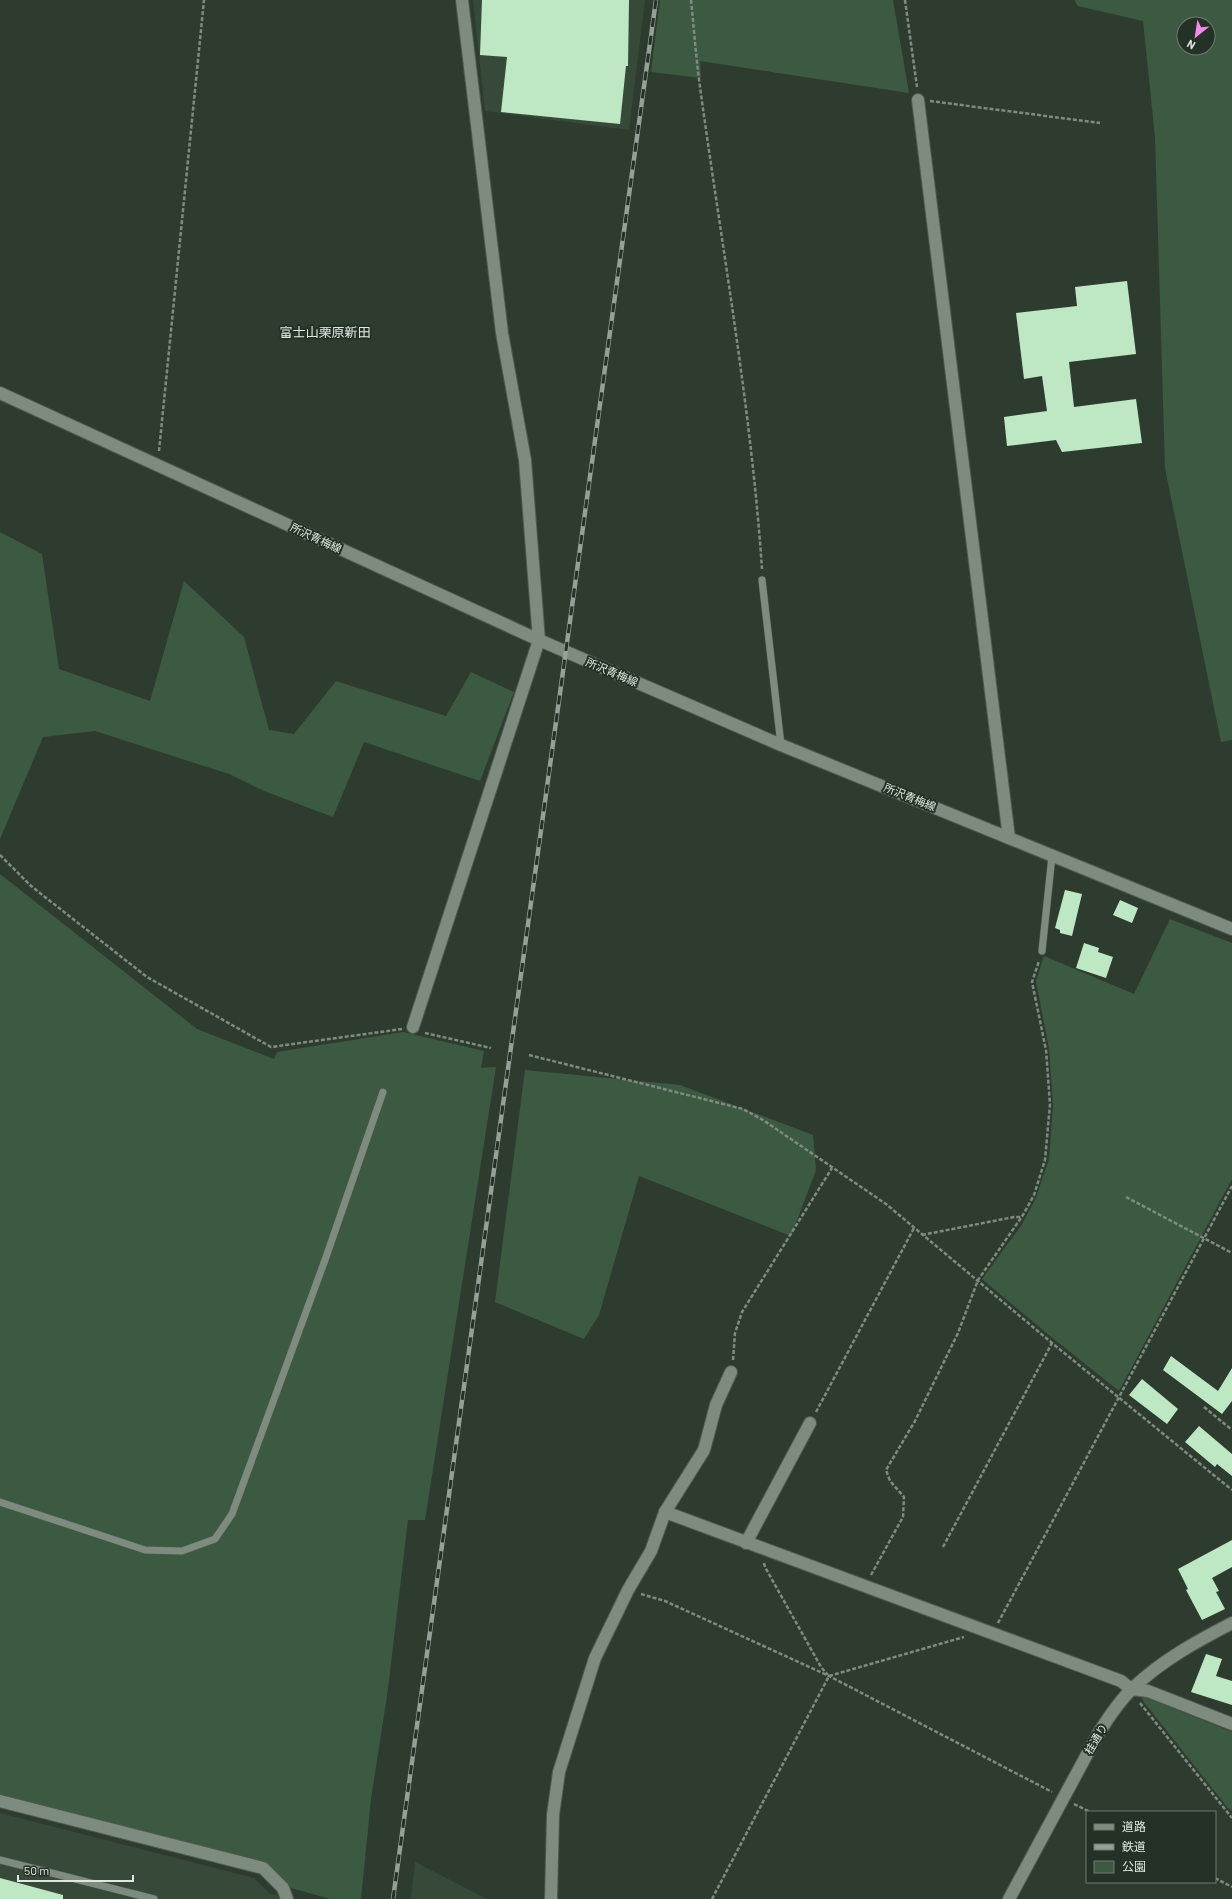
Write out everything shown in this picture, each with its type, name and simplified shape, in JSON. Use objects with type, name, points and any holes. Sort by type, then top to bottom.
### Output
[{"type":"street","points":[[413,1027],[539,640],[525,460],[502,333],[462,0]]},
{"type":"street","points":[[918,100],[1009,838]]},
{"type":"street","name":"所沢青梅線","points":[[0,393],[539,640],[781,745],[1232,929]]},
{"type":"street","points":[[551,1899],[553,1815],[559,1772],[595,1658],[628,1590],[651,1551],[665,1512],[704,1450],[716,1405],[731,1372]]},
{"type":"street","points":[[746,1543],[810,1423]]},
{"type":"street","points":[[665,1512],[1121,1681],[1132,1689],[1148,1691],[1232,1724]]},
{"type":"street","name":"桂通り","points":[[1009,1899],[1098,1734],[1132,1689],[1161,1664],[1232,1623]]},
{"type":"street","points":[[0,1801],[264,1868],[283,1888],[286,1899]]},
{"type":"lane","points":[[762,580],[781,745]]},
{"type":"lane","points":[[1042,951],[1052,856]]},
{"type":"lane","points":[[0,1502],[145,1550],[182,1551],[215,1539],[232,1514],[325,1260],[383,1092]]},
{"type":"lane","points":[[0,1860],[154,1899]]},
{"type":"path","points":[[158,465],[204,0]]},
{"type":"path","points":[[690,0],[700,86],[726,262],[757,499],[762,580]]},
{"type":"path","points":[[905,0],[918,100],[1100,123]]},
{"type":"path","points":[[0,855],[32,886],[147,977],[271,1047],[413,1027],[422,1032],[491,1048]]},
{"type":"path","points":[[866,1587],[881,1556],[903,1517],[904,1497],[890,1481],[886,1470],[914,1420],[958,1333],[978,1280],[1022,1217],[1034,1195],[1045,1160],[1050,1104],[1046,1050],[1032,982],[1042,951]]},
{"type":"path","points":[[529,1056],[743,1109],[763,1120],[886,1204],[1052,1343],[1119,1396],[1232,1490]]},
{"type":"path","points":[[731,1372],[735,1333],[742,1312],[832,1168]]},
{"type":"path","points":[[712,1899],[829,1676],[989,1632],[1119,1396],[1232,1186]]},
{"type":"path","points":[[1126,1197],[1199,1237],[1204,1238],[1232,1253]]},
{"type":"path","points":[[922,1235],[1014,1217],[1022,1217]]},
{"type":"path","points":[[810,1423],[914,1228]]},
{"type":"path","points":[[943,1547],[1052,1343]]},
{"type":"path","points":[[1204,1407],[1232,1430]]},
{"type":"path","points":[[763,1549],[765,1567],[821,1667],[829,1676]]},
{"type":"path","points":[[628,1590],[664,1600],[829,1676],[1088,1811]]},
{"type":"path","points":[[1132,1689],[1139,1702],[1232,1818]]},
{"type":"path","points":[[1216,1879],[1232,1887]]},
{"type":"shaded area","points":[[473,0],[645,0],[629,130],[485,111]]},
{"type":"shaded area","points":[[0,1813],[254,1878],[270,1894],[295,1899],[0,1899]]},
{"type":"shaded area","points":[[415,1862],[487,1899],[411,1899]]},
{"type":"green space","points":[[660,0],[893,0],[909,93],[700,61],[701,78],[651,72]]},
{"type":"green space","points":[[1074,0],[1232,0],[1232,740],[1221,742],[1165,468],[1155,137],[1143,21],[1078,6]]},
{"type":"green space","points":[[0,532],[42,554],[59,669],[150,701],[184,581],[244,637],[269,730],[294,734],[336,681],[446,716],[471,672],[514,692],[480,781],[364,742],[333,817],[264,791],[229,774],[95,731],[43,737],[0,839]]},
{"type":"green space","points":[[0,874],[197,1029],[274,1059],[277,1052],[403,1032],[484,1051],[481,1068],[496,1067],[425,1520],[408,1520],[388,1689],[371,1799],[361,1899],[330,1899],[291,1888],[266,1862],[0,1795]]},
{"type":"green space","points":[[1170,919],[1232,943],[1232,1179],[1119,1391],[982,1279],[1021,1226],[1035,1200],[1049,1159],[1053,1105],[1049,1049],[1036,981],[1044,956],[1134,994]]},
{"type":"green space","points":[[525,1070],[680,1085],[813,1135],[816,1170],[791,1236],[639,1176],[599,1315],[584,1339],[495,1302]]},
{"type":"green space","points":[[1142,1696],[1232,1732],[1232,1811],[1228,1808],[1143,1701]]},
{"type":"building","points":[[482,0],[629,0],[628,66],[626,66],[620,124],[501,112],[507,57],[480,55]]},
{"type":"building","points":[[1127,281],[1136,354],[1069,362],[1074,407],[1136,399],[1142,443],[1062,452],[1056,440],[1007,446],[1004,417],[1047,411],[1042,376],[1024,379],[1016,313],[1077,306],[1075,287]]},
{"type":"building","points":[[1065,890],[1082,894],[1072,936],[1060,933],[1060,930],[1055,928]]},
{"type":"building","points":[[1120,900],[1138,908],[1132,923],[1113,915]]},
{"type":"building","points":[[1084,943],[1099,948],[1098,952],[1113,957],[1106,978],[1076,968]]},
{"type":"building","points":[[1171,1356],[1218,1391],[1232,1368],[1232,1401],[1222,1414],[1163,1370]]},
{"type":"building","points":[[1142,1379],[1178,1409],[1167,1424],[1129,1395]]},
{"type":"building","points":[[1199,1426],[1232,1454],[1232,1476],[1217,1464],[1215,1467],[1185,1442]]},
{"type":"building","points":[[1232,1540],[1232,1567],[1212,1578],[1219,1591],[1216,1592],[1225,1609],[1202,1620],[1186,1590],[1188,1589],[1178,1569]]},
{"type":"building","points":[[1206,1654],[1222,1659],[1216,1676],[1232,1681],[1232,1705],[1191,1692]]},
{"type":"building","points":[[0,1878],[63,1895],[63,1899],[0,1899]]},
{"type":"railway","points":[[393,1899],[656,0]]},
{"type":"district","name":"富士山栗原新田","points":[[325,332]]}]
